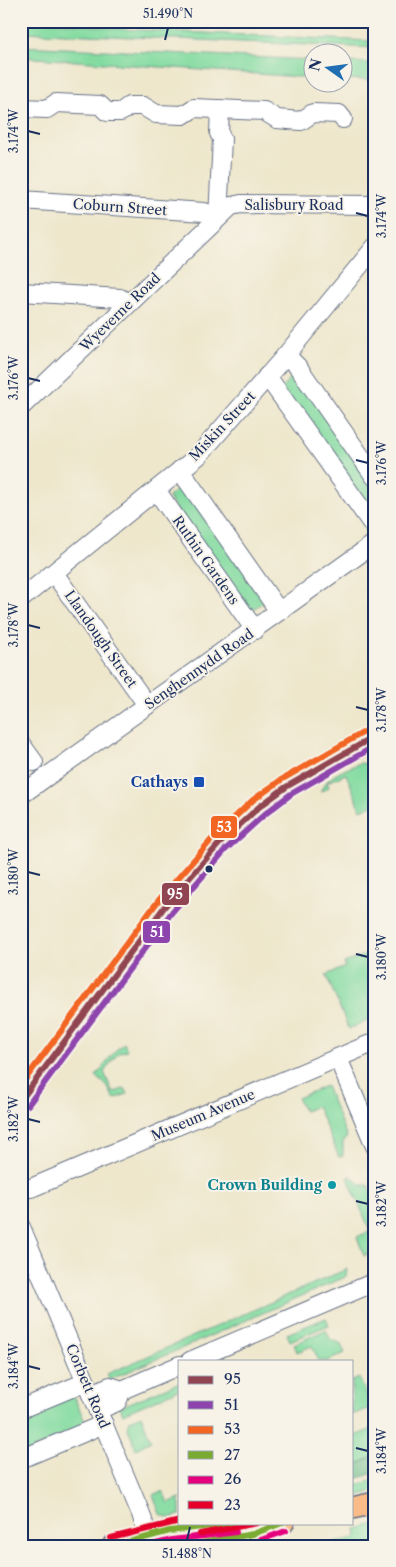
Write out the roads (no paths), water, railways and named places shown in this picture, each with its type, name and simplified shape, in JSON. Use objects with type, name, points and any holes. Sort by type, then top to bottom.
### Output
[{"type":"main road","points":[[354,1508],[375,1503]]},
{"type":"main road","points":[[113,1546],[150,1541],[230,1524]]},
{"type":"main road","points":[[187,1546],[253,1534],[280,1524]]},
{"type":"street","points":[[21,108],[47,109],[56,103],[100,105],[107,112],[121,112],[129,106],[143,106],[156,114],[182,115],[194,108],[264,112],[277,119],[301,120],[313,113],[339,114],[343,119]]},
{"type":"street","points":[[218,217],[222,139],[218,134],[220,110]]},
{"type":"street","name":"Coburn Street","points":[[21,200],[204,212],[218,217]]},
{"type":"street","name":"Salisbury Road","points":[[218,217],[226,209],[236,204],[375,205]]},
{"type":"street","name":"Wyeverne Road","points":[[21,407],[218,217]]},
{"type":"street","name":"Miskin Street","points":[[21,600],[207,446],[286,355],[375,247]]},
{"type":"street","points":[[21,292],[120,298],[129,303]]},
{"type":"street","points":[[286,355],[298,367],[375,477]]},
{"type":"street","points":[[267,376],[375,528]]},
{"type":"street","points":[[180,470],[278,610]]},
{"type":"street","name":"Ruthin Gardens","points":[[156,490],[255,630]]},
{"type":"street","name":"Senghennydd Road","points":[[21,794],[255,630],[278,610],[375,543]]},
{"type":"street","name":"Llandough Street","points":[[54,573],[147,705]]},
{"type":"street","points":[[21,1100],[165,905],[206,856],[241,823],[277,794],[311,771],[375,736]]},
{"type":"street","points":[[21,744],[34,762]]},
{"type":"street","name":"Museum Avenue","points":[[31,1188],[375,1042]]},
{"type":"street","points":[[338,1058],[375,1146]]},
{"type":"street","name":"Corbett Road","points":[[21,1227],[95,1402],[150,1541]]},
{"type":"street","points":[[192,1360],[375,1282]]},
{"type":"street","points":[[21,1459],[95,1402],[110,1386],[122,1390],[178,1366]]},
{"type":"street","points":[[21,1409],[95,1402]]},
{"type":"place","name":"Cathays","points":[[199,782]]},
{"type":"place","name":"Crown Building","points":[[332,1185]]}]
